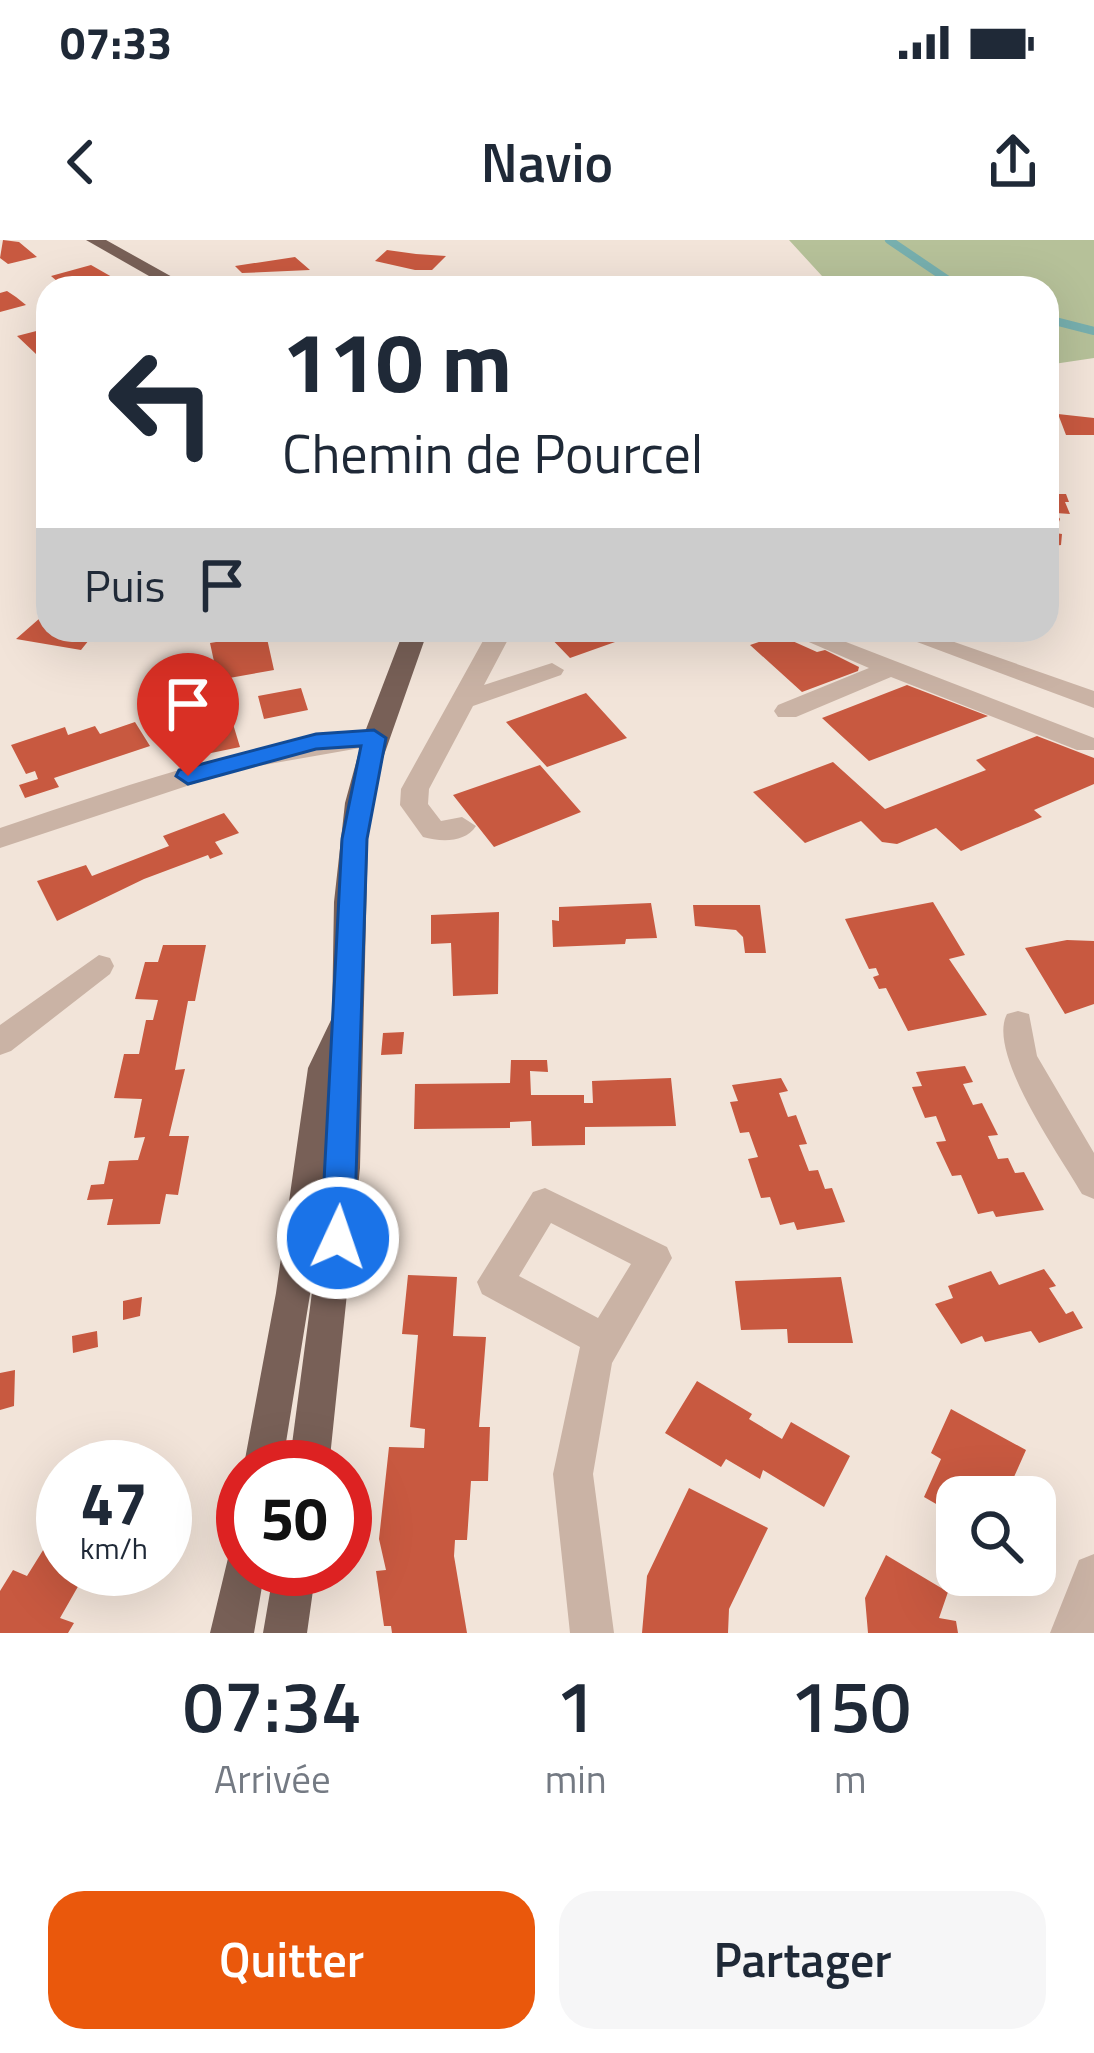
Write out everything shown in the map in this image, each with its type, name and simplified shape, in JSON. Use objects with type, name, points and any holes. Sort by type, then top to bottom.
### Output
[{"type":"main road","points":[[94,240],[161,276]]},
{"type":"main road","points":[[313,1440],[336,1282],[347,1064],[344,1017],[358,805],[374,738],[411,642]]},
{"type":"main road","points":[[267,1440],[294,1293],[324,1068],[344,1017]]},
{"type":"main road","points":[[232,1633],[239,1596]]},
{"type":"main road","points":[[285,1633],[291,1596]]},
{"type":"street","points":[[462,826],[449,832],[433,830],[414,805],[415,789],[494,642]]},
{"type":"street","points":[[825,642],[1086,743]]},
{"type":"street","points":[[932,642],[1094,700]]},
{"type":"street","points":[[976,657],[978,642]]},
{"type":"street","points":[[788,711],[892,667]]},
{"type":"street","points":[[462,701],[552,670]]},
{"type":"street","points":[[0,838],[188,776],[316,742],[374,738]]},
{"type":"street","points":[[0,1042],[99,966]]},
{"type":"street","points":[[1018,1023],[1021,1058],[1094,1184]]},
{"type":"street","points":[[592,1633],[573,1474],[594,1359],[605,1341]]},
{"type":"street","points":[[1072,1633],[1093,1585]]},
{"type":"green space","points":[[789,240],[1094,240],[1094,358],[1059,363],[1059,276],[822,276]]},
{"type":"building","points":[[3,240],[19,242],[37,257],[8,264],[0,258]]},
{"type":"building","points":[[387,250],[446,256],[432,270],[415,270],[375,261]]},
{"type":"building","points":[[295,257],[310,270],[242,273],[235,266]]},
{"type":"building","points":[[91,265],[110,276],[51,276]]},
{"type":"building","points":[[7,291],[26,305],[0,312],[0,293]]},
{"type":"building","points":[[36,331],[36,354],[17,336]]},
{"type":"building","points":[[1059,414],[1094,418],[1094,435],[1066,435]]},
{"type":"building","points":[[1059,494],[1066,494],[1070,514],[1059,513]]},
{"type":"building","points":[[36,622],[36,642],[87,642],[81,650],[16,639]]},
{"type":"building","points":[[268,642],[274,670],[218,680],[210,643]]},
{"type":"building","points":[[555,642],[615,642],[570,658]]},
{"type":"building","points":[[795,642],[859,667],[802,692],[750,645]]},
{"type":"building","points":[[907,685],[988,716],[869,761],[822,718]]},
{"type":"building","points":[[301,688],[308,710],[264,719],[258,696]]},
{"type":"building","points":[[586,693],[627,738],[547,767],[506,722]]},
{"type":"building","points":[[221,712],[224,725],[233,724],[240,747],[211,753],[202,716]]},
{"type":"building","points":[[135,722],[150,746],[54,778],[59,787],[25,798],[19,785],[38,779],[35,771],[26,774],[11,745],[65,727],[68,735],[95,726],[100,734]]},
{"type":"building","points":[[1037,736],[1094,758],[1094,784],[1034,810],[1042,817],[961,851],[936,828],[897,844],[882,842],[861,821],[805,843],[753,792],[833,762],[885,809],[986,770],[976,760]]},
{"type":"building","points":[[540,765],[581,812],[494,847],[453,795]]},
{"type":"building","points":[[224,813],[239,833],[215,842],[223,854],[144,879],[57,921],[37,881],[86,865],[92,876],[169,846],[163,836]]},
{"type":"building","points":[[933,902],[965,955],[949,959],[987,1015],[908,1031],[886,988],[879,989],[873,977],[879,975],[876,968],[869,969],[845,919]]},
{"type":"building","points":[[651,903],[657,938],[553,947],[552,920],[559,921],[559,907]]},
{"type":"building","points":[[693,905],[760,905],[766,953],[745,953],[743,937],[736,930],[695,926]]},
{"type":"building","points":[[499,912],[498,994],[453,996],[451,943],[431,944],[431,915]]},
{"type":"building","points":[[1067,940],[1094,941],[1094,1004],[1065,1014],[1025,948]]},
{"type":"building","points":[[163,945],[206,945],[195,1001],[188,1001],[175,1070],[185,1069],[169,1136],[189,1136],[178,1195],[166,1194],[160,1224],[107,1225],[113,1199],[87,1200],[91,1185],[104,1184],[109,1161],[138,1160],[145,1137],[134,1138],[142,1099],[114,1098],[124,1054],[139,1054],[146,1020],[153,1020],[158,1000],[135,999],[145,962],[158,962]]},
{"type":"building","points":[[404,1032],[402,1054],[381,1055],[383,1033]]},
{"type":"building","points":[[511,1060],[547,1060],[548,1072],[530,1071],[531,1095],[584,1095],[584,1103],[593,1103],[592,1081],[671,1078],[676,1126],[585,1127],[585,1145],[532,1146],[531,1121],[510,1122],[510,1128],[414,1129],[415,1084],[510,1083]]},
{"type":"building","points":[[965,1066],[973,1082],[963,1084],[973,1105],[982,1103],[998,1135],[988,1136],[998,1159],[1008,1158],[1015,1173],[1024,1172],[1044,1210],[996,1217],[993,1211],[978,1214],[961,1175],[952,1176],[936,1142],[946,1141],[936,1116],[925,1118],[912,1087],[922,1086],[916,1072]]},
{"type":"building","points":[[781,1078],[788,1091],[779,1093],[788,1117],[796,1115],[807,1144],[799,1145],[809,1171],[818,1170],[825,1189],[832,1188],[845,1222],[797,1230],[794,1222],[780,1225],[770,1197],[761,1198],[748,1159],[758,1157],[749,1132],[740,1133],[730,1102],[738,1101],[732,1085]]},
{"type":"building","points":[[1044,1269],[1056,1286],[1049,1288],[1066,1314],[1073,1311],[1083,1328],[1039,1343],[1031,1331],[985,1342],[982,1336],[961,1344],[935,1304],[953,1298],[948,1286],[991,1271],[999,1285]]},
{"type":"building","points":[[408,1275],[457,1277],[453,1336],[486,1337],[479,1427],[490,1427],[488,1481],[471,1481],[467,1540],[455,1540],[467,1633],[392,1633],[391,1626],[384,1626],[376,1571],[386,1570],[379,1539],[389,1447],[424,1448],[425,1429],[410,1427],[418,1335],[402,1334]]},
{"type":"building","points":[[841,1277],[853,1343],[788,1343],[787,1329],[741,1330],[735,1281]]},
{"type":"building","points":[[142,1297],[140,1316],[123,1320],[123,1301]]},
{"type":"building","points":[[97,1331],[98,1347],[73,1353],[72,1336]]},
{"type":"building","points":[[15,1370],[14,1406],[0,1410],[0,1373]]},
{"type":"building","points":[[697,1381],[752,1414],[749,1419],[782,1439],[791,1422],[850,1456],[824,1507],[763,1470],[760,1479],[726,1459],[721,1467],[665,1433]]},
{"type":"building","points":[[951,1409],[1026,1450],[1014,1476],[936,1476],[936,1504],[924,1497],[941,1459],[931,1453]]},
{"type":"building","points":[[689,1488],[768,1528],[729,1609],[728,1633],[642,1633],[647,1576]]},
{"type":"building","points":[[886,1555],[936,1585],[936,1596],[947,1596],[939,1618],[956,1621],[958,1633],[868,1633],[865,1598]]},
{"type":"building","points":[[36,1562],[36,1596],[73,1596],[60,1618],[74,1623],[68,1633],[0,1633],[0,1591],[13,1570],[27,1576]]},
{"type":"waterway","points":[[889,240],[942,276]]},
{"type":"waterway","points":[[1059,322],[1094,331]]},
{"type":"route","points":[[188,776],[316,742],[374,738],[355,839],[338,1238]]}]
